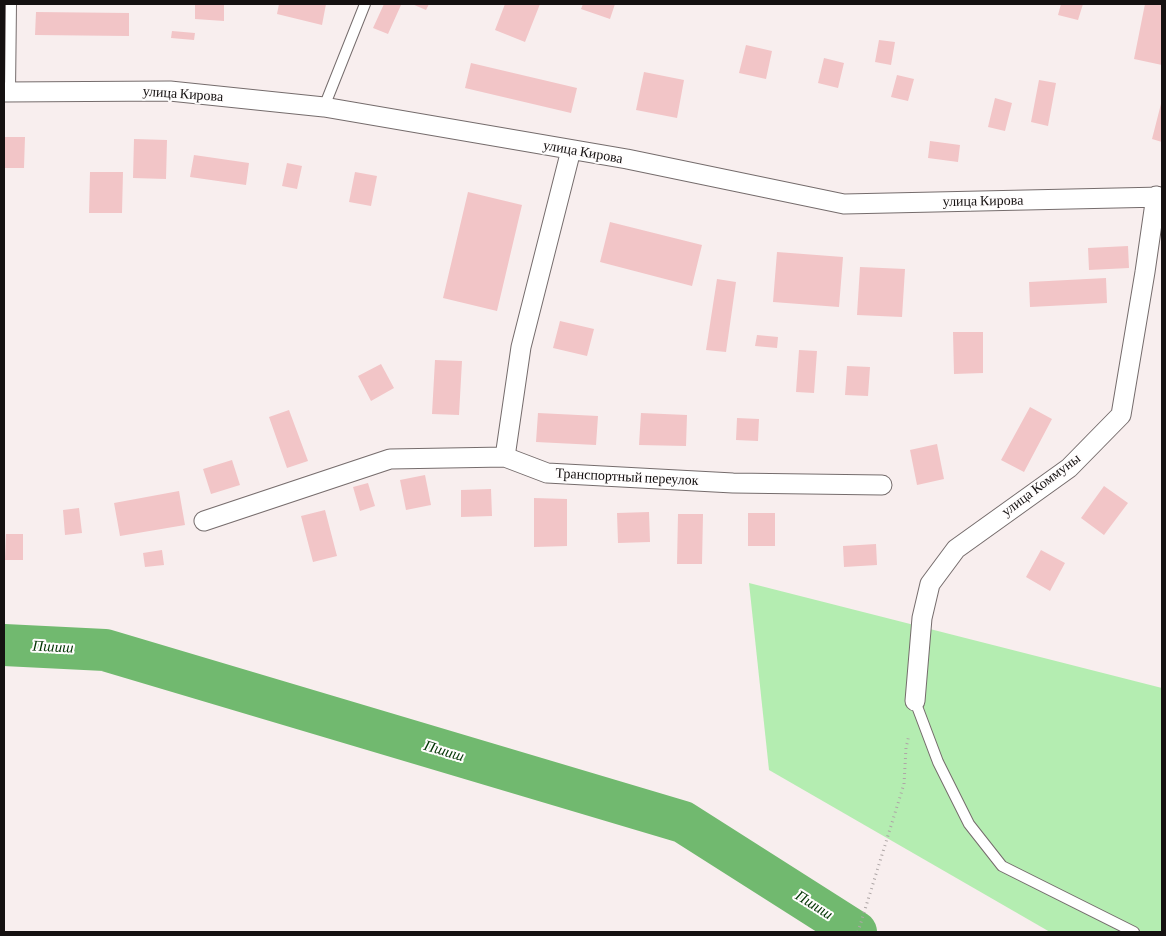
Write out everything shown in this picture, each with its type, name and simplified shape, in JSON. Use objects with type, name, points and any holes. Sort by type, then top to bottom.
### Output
[{"type":"street","name":"улица Кирова","points":[[7,92],[170,91],[324,107],[636,161],[844,204],[1159,196]]},
{"type":"street","points":[[505,457],[521,347],[571,150]]},
{"type":"street","name":"улица Коммуны","points":[[915,701],[922,618],[930,584],[956,549],[1069,468],[1122,415],[1159,196]]},
{"type":"street","name":"Транспортный переулок","points":[[204,521],[390,459],[505,457],[547,473],[733,483],[882,485]]},
{"type":"lane","points":[[7,92],[11,4]]},
{"type":"lane","points":[[324,107],[365,4]]},
{"type":"lane","points":[[915,701],[938,762],[969,824],[1002,866],[1134,932]]},
{"type":"path","points":[[858,932],[904,784],[906,748],[915,701]]},
{"type":"green space","points":[[749,583],[1162,688],[1162,932],[1050,932],[769,770]]},
{"type":"building","points":[[195,4],[224,4],[224,21],[195,19]]},
{"type":"building","points":[[279,4],[326,4],[322,25],[277,14]]},
{"type":"building","points":[[384,4],[401,5],[388,34],[373,28]]},
{"type":"building","points":[[412,4],[429,4],[426,10]]},
{"type":"building","points":[[505,4],[540,4],[525,42],[495,30]]},
{"type":"building","points":[[583,4],[615,4],[610,19],[581,9]]},
{"type":"building","points":[[1061,4],[1083,4],[1078,20],[1058,15]]},
{"type":"building","points":[[1145,4],[1162,4],[1162,65],[1134,59]]},
{"type":"building","points":[[36,12],[129,13],[129,36],[35,35]]},
{"type":"building","points":[[172,31],[195,33],[194,40],[171,38]]},
{"type":"building","points":[[879,40],[895,42],[891,65],[875,62]]},
{"type":"building","points":[[746,45],[772,51],[766,79],[739,73]]},
{"type":"building","points":[[824,58],[844,63],[838,88],[818,83]]},
{"type":"building","points":[[471,63],[577,88],[571,113],[465,88]]},
{"type":"building","points":[[644,72],[684,80],[677,118],[636,110]]},
{"type":"building","points":[[897,75],[914,79],[908,101],[891,97]]},
{"type":"building","points":[[1039,80],[1056,83],[1048,126],[1031,122]]},
{"type":"building","points":[[995,98],[1012,103],[1005,131],[988,127]]},
{"type":"building","points":[[1162,100],[1162,142],[1152,139]]},
{"type":"building","points":[[4,137],[25,137],[24,168],[4,168]]},
{"type":"building","points":[[134,139],[167,140],[166,179],[133,178]]},
{"type":"building","points":[[930,141],[960,145],[958,162],[928,158]]},
{"type":"building","points":[[194,155],[249,163],[246,185],[190,177]]},
{"type":"building","points":[[287,163],[302,166],[297,189],[282,186]]},
{"type":"building","points":[[90,172],[123,172],[122,213],[89,213]]},
{"type":"building","points":[[355,172],[377,176],[371,206],[349,202]]},
{"type":"building","points":[[468,192],[522,205],[497,311],[443,298]]},
{"type":"building","points":[[610,222],[702,245],[692,286],[600,262]]},
{"type":"building","points":[[1128,246],[1129,268],[1089,270],[1088,248]]},
{"type":"building","points":[[777,252],[843,257],[839,307],[773,302]]},
{"type":"building","points":[[860,267],[905,269],[902,317],[857,315]]},
{"type":"building","points":[[1106,278],[1107,303],[1030,307],[1029,282]]},
{"type":"building","points":[[717,279],[736,282],[726,352],[706,350]]},
{"type":"building","points":[[560,321],[594,329],[587,356],[553,348]]},
{"type":"building","points":[[953,332],[983,332],[983,373],[954,374]]},
{"type":"building","points":[[757,335],[778,337],[777,348],[755,346]]},
{"type":"building","points":[[799,350],[817,351],[814,393],[796,392]]},
{"type":"building","points":[[435,360],[462,361],[459,415],[432,414]]},
{"type":"building","points":[[381,364],[394,388],[371,401],[358,376]]},
{"type":"building","points":[[847,366],[870,367],[868,396],[845,395]]},
{"type":"building","points":[[1030,407],[1052,419],[1024,472],[1001,460]]},
{"type":"building","points":[[289,410],[308,461],[287,468],[269,417]]},
{"type":"building","points":[[538,413],[598,416],[596,445],[536,442]]},
{"type":"building","points":[[641,413],[687,415],[686,446],[639,445]]},
{"type":"building","points":[[737,418],[759,419],[758,441],[736,440]]},
{"type":"building","points":[[937,444],[944,479],[917,485],[910,450]]},
{"type":"building","points":[[232,460],[240,485],[211,494],[203,469]]},
{"type":"building","points":[[425,475],[431,505],[406,510],[400,480]]},
{"type":"building","points":[[368,483],[375,506],[360,511],[353,487]]},
{"type":"building","points":[[1104,486],[1128,503],[1104,535],[1081,518]]},
{"type":"building","points":[[491,489],[492,516],[461,517],[461,490]]},
{"type":"building","points":[[179,491],[185,525],[120,536],[114,503]]},
{"type":"building","points":[[534,498],[567,499],[567,546],[534,547]]},
{"type":"building","points":[[79,508],[82,533],[65,535],[63,510]]},
{"type":"building","points":[[325,510],[337,556],[313,562],[301,516]]},
{"type":"building","points":[[649,512],[650,542],[618,543],[617,513]]},
{"type":"building","points":[[748,513],[775,513],[775,546],[748,546]]},
{"type":"building","points":[[678,514],[703,514],[702,564],[677,564]]},
{"type":"building","points":[[6,534],[23,534],[23,560],[5,560]]},
{"type":"building","points":[[876,544],[877,565],[844,567],[843,546]]},
{"type":"building","points":[[162,550],[164,565],[145,567],[143,553]]},
{"type":"building","points":[[1041,550],[1065,563],[1050,591],[1026,577]]},
{"type":"waterway","name":"Пшиш","points":[[4,645],[105,650],[683,822],[856,932]]}]
